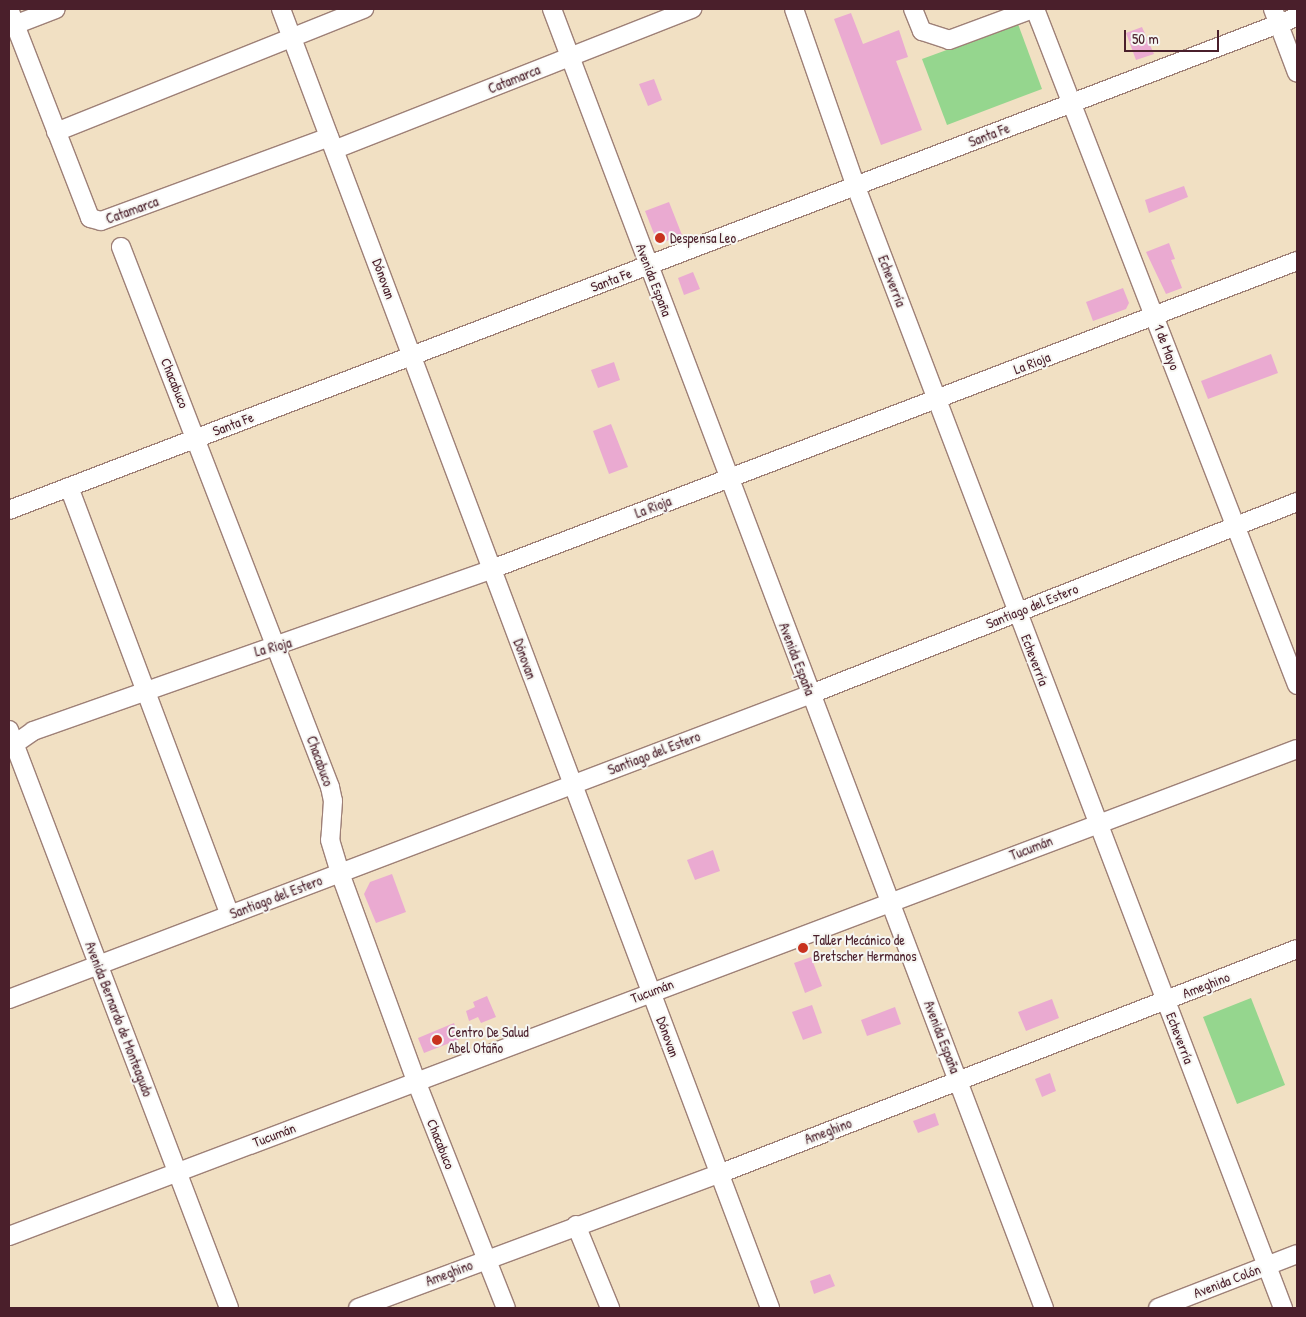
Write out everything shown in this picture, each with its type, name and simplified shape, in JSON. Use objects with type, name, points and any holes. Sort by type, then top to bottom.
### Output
[{"type":"street","points":[[56,9],[11,20],[56,132],[364,9]]},
{"type":"street","name":"Dónovan","points":[[281,9],[333,143],[571,785],[651,991],[718,1174],[770,1308]]},
{"type":"street","name":"Avenida España","points":[[552,9],[1044,1308]]},
{"type":"street","name":"Catamarca","points":[[56,132],[90,218],[101,221],[333,143],[570,57],[692,9]]},
{"type":"street","name":"Echeverría","points":[[794,9],[856,187],[1283,1308]]},
{"type":"street","points":[[913,9],[922,31],[949,40],[1034,9]]},
{"type":"street","name":"1 de Mayo","points":[[1034,9],[1073,102],[1297,685]]},
{"type":"street","points":[[1276,16],[1297,73]]},
{"type":"street","name":"Santa Fe","points":[[9,510],[856,187],[1073,102],[1276,16],[1297,17]]},
{"type":"street","name":"Chacabuco","points":[[121,247],[197,438],[330,787],[333,801],[330,840],[340,873],[416,1081],[506,1308]]},
{"type":"street","name":"La Rioja","points":[[11,741],[33,731],[263,648],[277,647],[492,569],[1297,261]]},
{"type":"street","points":[[69,487],[148,690],[230,915]]},
{"type":"street","name":"Santiago del Estero","points":[[9,999],[811,694],[1297,502]]},
{"type":"street","name":"Avenida Bernardo de Monteagudo","points":[[11,741],[229,1308]]},
{"type":"street","name":"Tucumán","points":[[9,1236],[651,991],[891,902],[1098,821],[1297,749]]},
{"type":"street","name":"Ameghino","points":[[358,1308],[576,1225],[718,1174],[1297,949]]},
{"type":"street","points":[[576,1225],[610,1308]]},
{"type":"street","name":"Avenida Colón","points":[[1158,1308],[1297,1254]]},
{"type":"green space","points":[[1018,24],[1042,89],[947,125],[922,59]]},
{"type":"green space","points":[[1251,998],[1285,1085],[1237,1104],[1203,1017]]},
{"type":"building","points":[[851,13],[863,44],[899,30],[908,57],[896,61],[922,130],[881,145],[834,19]]},
{"type":"building","points":[[1142,27],[1154,54],[1136,60],[1126,33]]},
{"type":"building","points":[[654,79],[662,100],[648,106],[639,84]]},
{"type":"building","points":[[1184,186],[1188,197],[1149,213],[1145,200]]},
{"type":"building","points":[[669,202],[682,235],[664,242],[656,239],[645,211]]},
{"type":"building","points":[[1169,243],[1175,259],[1171,260],[1182,288],[1166,294],[1146,252]]},
{"type":"building","points":[[693,272],[700,289],[684,295],[678,278]]},
{"type":"building","points":[[1123,288],[1129,303],[1126,309],[1093,321],[1086,302]]},
{"type":"building","points":[[1271,354],[1278,373],[1208,399],[1201,381]]},
{"type":"building","points":[[614,362],[620,380],[598,388],[591,370]]},
{"type":"building","points":[[611,424],[628,467],[609,474],[593,431]]},
{"type":"building","points":[[713,850],[720,871],[695,880],[687,860]]},
{"type":"building","points":[[392,874],[406,912],[376,923],[364,894],[370,882]]},
{"type":"building","points":[[811,957],[822,986],[805,993],[794,963]]},
{"type":"building","points":[[487,996],[496,1017],[481,1023],[478,1017],[469,1021],[466,1011],[475,1007],[473,1002]]},
{"type":"building","points":[[1052,999],[1059,1018],[1026,1031],[1018,1012]]},
{"type":"building","points":[[812,1005],[822,1033],[803,1040],[792,1012]]},
{"type":"building","points":[[895,1007],[901,1024],[867,1036],[861,1020]]},
{"type":"building","points":[[454,1023],[460,1039],[424,1053],[418,1038]]},
{"type":"building","points":[[1050,1073],[1056,1091],[1042,1097],[1035,1079]]},
{"type":"building","points":[[935,1113],[939,1125],[918,1133],[913,1121]]},
{"type":"building","points":[[830,1274],[835,1286],[814,1294],[810,1281]]},
{"type":"place","name":"Despensa Leo","points":[[660,238]]},
{"type":"place","name":"Taller Mecánico de Bretscher Hermanos","points":[[803,948]]},
{"type":"place","name":"Centro De Salud Abel Otaño","points":[[437,1040]]}]
